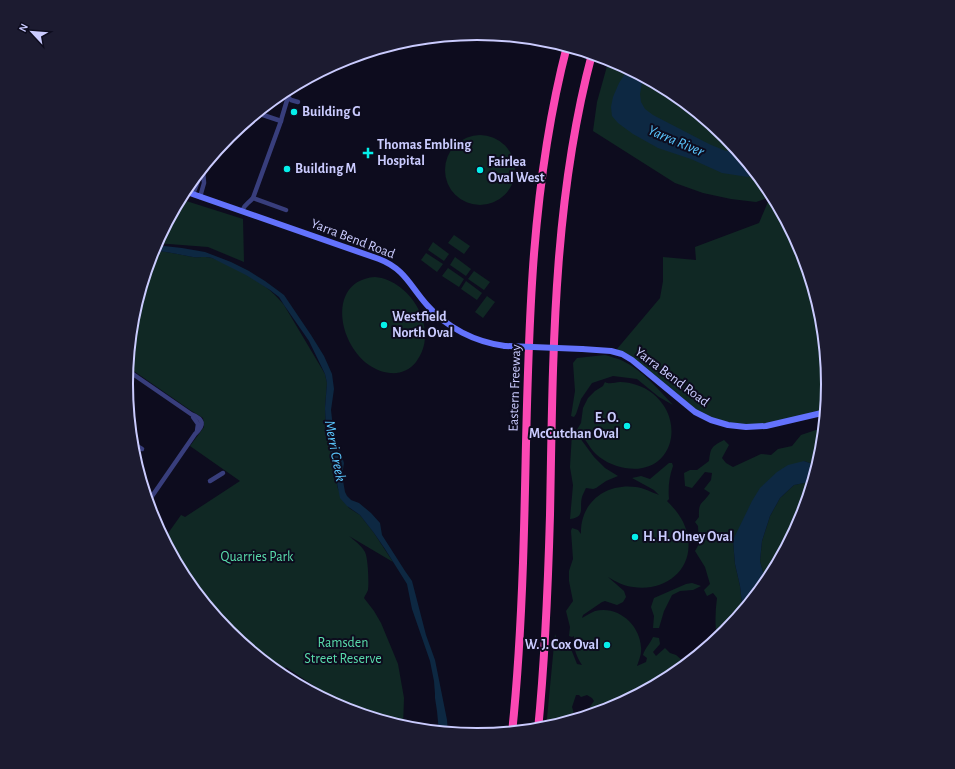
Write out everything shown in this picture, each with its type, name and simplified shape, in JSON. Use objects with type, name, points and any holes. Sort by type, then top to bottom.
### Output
[{"type":"highway","name":"Eastern Freeway","points":[[512,727],[521,606],[532,272],[544,162],[556,93],[566,52]]},
{"type":"highway","points":[[539,723],[547,612],[552,381],[558,268],[564,201],[572,148],[591,59]]},
{"type":"street","points":[[289,96],[291,100],[298,102]]},
{"type":"street","points":[[242,211],[244,206],[253,198],[281,122],[289,96]]},
{"type":"street","points":[[263,115],[281,122]]},
{"type":"street","points":[[200,197],[204,183],[204,175]]},
{"type":"street","points":[[193,194],[197,185]]},
{"type":"street","name":"Yarra Bend Road","points":[[193,194],[389,263],[402,273],[427,305],[448,324],[461,332],[476,338],[505,346],[582,349],[611,351],[622,354],[632,360],[695,412],[711,420],[728,425],[746,427],[766,426],[820,413]]},
{"type":"street","points":[[253,198],[286,210]]},
{"type":"street","points":[[133,374],[199,418],[200,423],[200,428],[152,497]]},
{"type":"street","points":[[210,481],[222,473]]},
{"type":"green space","points":[[607,65],[650,86],[669,98],[705,125],[737,157],[767,198],[756,202],[731,199],[703,193],[675,183],[593,131],[597,102]]},
{"type":"green space","name":"Fairlea Oval West","points":[[473,135],[487,135],[500,141],[509,150],[513,156],[515,170],[513,184],[505,195],[494,203],[487,205],[473,205],[466,203],[455,195],[447,184],[445,177],[445,163],[447,156],[455,145],[466,137]]},
{"type":"green space","points":[[769,200],[786,232],[804,274],[819,340],[822,384],[820,413],[757,427],[708,419],[617,349],[660,298],[663,281],[663,257],[696,260],[695,247],[759,223]]},
{"type":"green space","points":[[186,201],[243,219],[244,262],[208,247],[163,244]]},
{"type":"green space","points":[[454,235],[470,246],[464,254],[448,243]]},
{"type":"green space","points":[[433,242],[449,254],[444,261],[428,250]]},
{"type":"green space","points":[[160,251],[193,257],[212,258],[242,271],[261,283],[284,305],[325,374],[327,383],[325,408],[326,428],[338,489],[349,508],[360,515],[393,562],[349,536],[360,545],[366,555],[368,565],[368,590],[364,598],[381,623],[398,664],[404,698],[403,720],[367,711],[346,703],[320,690],[286,667],[284,669],[282,668],[250,644],[218,612],[191,576],[179,557],[168,534],[181,515],[185,517],[240,481],[190,446],[204,427],[203,418],[134,371],[136,340],[140,317],[151,274]]},
{"type":"green space","points":[[426,253],[443,264],[437,272],[421,260]]},
{"type":"green space","points":[[455,257],[471,269],[466,276],[450,265]]},
{"type":"green space","points":[[448,268],[464,279],[459,287],[442,276]]},
{"type":"green space","points":[[474,271],[490,282],[484,290],[468,279]]},
{"type":"green space","name":"Westfield North Oval","points":[[375,277],[388,280],[400,287],[410,297],[424,322],[425,336],[423,350],[414,365],[401,372],[390,373],[373,368],[360,356],[349,341],[344,325],[342,308],[347,293],[358,282]]},
{"type":"green space","points":[[466,281],[482,293],[477,300],[461,289]]},
{"type":"green space","points":[[487,296],[495,302],[483,318],[475,312]]},
{"type":"green space","points":[[605,355],[623,361],[637,370],[673,405],[659,397],[637,379],[613,376],[592,383],[581,399],[576,414],[574,417],[571,416],[575,391],[573,363],[577,358]]},
{"type":"green space","name":"E. O. McCutchan Oval","points":[[605,382],[624,382],[633,384],[641,386],[652,393],[663,404],[669,417],[671,431],[670,444],[664,455],[654,463],[641,468],[625,468],[603,460],[593,451],[585,439],[577,434],[594,457],[605,468],[618,476],[606,481],[596,488],[586,488],[581,501],[580,514],[575,518],[570,519],[573,485],[570,467],[572,433],[573,430],[575,433],[581,423],[583,408],[588,398],[603,386]]},
{"type":"green space","points":[[819,429],[812,464],[804,461],[733,540],[735,564],[742,605],[716,633],[717,598],[713,593],[707,596],[704,590],[710,584],[705,567],[695,551],[699,544],[698,526],[695,522],[699,517],[700,505],[710,493],[704,489],[711,480],[712,473],[705,472],[692,488],[685,486],[684,473],[690,470],[697,470],[709,461],[712,448],[724,440],[729,445],[722,458],[726,463],[733,467],[761,454],[771,455],[778,449],[792,446],[801,435]]},
{"type":"green space","points":[[669,463],[672,463],[673,466],[669,482],[669,499],[667,501],[675,509],[685,527],[688,538],[686,560],[674,577],[655,586],[644,588],[626,586],[608,577],[624,591],[626,597],[623,602],[617,605],[605,601],[602,602],[583,615],[582,618],[595,611],[604,610],[612,611],[626,618],[637,631],[640,639],[641,652],[637,666],[646,662],[647,658],[643,655],[653,637],[659,638],[660,644],[653,652],[656,656],[665,648],[683,661],[650,683],[609,703],[588,711],[594,701],[592,698],[587,695],[581,697],[576,695],[572,707],[574,715],[547,722],[555,634],[560,647],[569,644],[577,664],[582,665],[575,651],[574,636],[569,636],[570,627],[566,611],[573,601],[569,581],[569,571],[573,559],[572,528],[578,530],[581,534],[585,513],[590,504],[596,497],[614,488],[636,487],[659,495],[654,490],[632,478],[641,476],[650,479]]},
{"type":"green space","points":[[808,482],[796,516],[776,557],[764,576],[760,561],[762,541],[770,516],[780,498],[794,485]]},
{"type":"green space","points":[[692,583],[701,586],[693,590],[680,591],[672,595],[664,611],[659,628],[653,628],[654,616],[651,607],[654,598],[686,584]]},
{"type":"water","name":"Yarra River","points":[[625,74],[643,82],[640,94],[641,102],[645,109],[653,115],[709,144],[726,151],[731,151],[752,176],[748,177],[722,173],[691,159],[658,148],[633,134],[618,123],[612,116],[611,107],[613,97]]},
{"type":"water","name":"Merri Creek","points":[[162,246],[205,252],[231,262],[265,281],[284,295],[324,356],[332,374],[334,389],[331,410],[336,438],[344,463],[342,475],[345,492],[351,500],[359,503],[380,523],[382,535],[412,581],[426,635],[435,660],[448,727],[444,727],[442,725],[438,726],[434,681],[430,661],[412,609],[407,584],[385,549],[360,515],[347,506],[340,498],[326,428],[325,408],[327,383],[325,374],[309,341],[279,297],[270,290],[246,275],[212,258],[193,257],[160,251]]},
{"type":"water","points":[[804,461],[812,464],[808,482],[794,485],[780,498],[770,516],[762,541],[760,561],[764,576],[742,605],[735,564],[733,540],[760,488],[777,472],[788,465]]},
{"type":"place","name":"Building G","points":[[294,112]]},
{"type":"place","name":"Thomas Embling Hospital","points":[[368,153]]},
{"type":"place","name":"Building M","points":[[287,169]]},
{"type":"place","name":"Fairlea Oval West","points":[[480,170]]},
{"type":"place","name":"Westfield North Oval","points":[[384,325]]},
{"type":"place","name":"E. O. McCutchan Oval","points":[[627,426]]},
{"type":"place","name":"H. H. Olney Oval","points":[[635,537]]},
{"type":"place","name":"W. J. Cox Oval","points":[[607,645]]},
{"type":"park label","name":"Quarries Park","points":[[257,557]]},
{"type":"park label","name":"Ramsden Street Reserve","points":[[343,652]]}]
